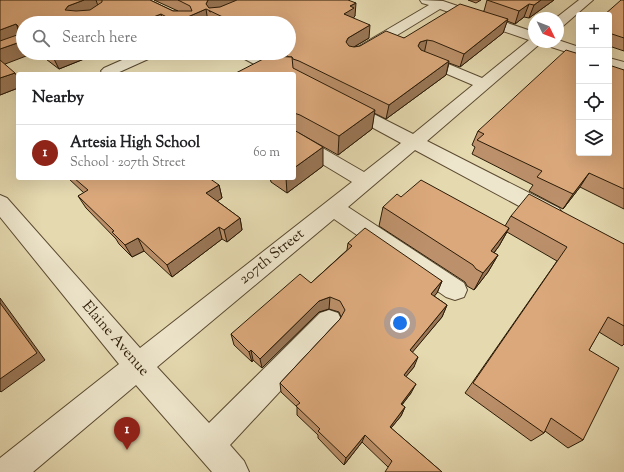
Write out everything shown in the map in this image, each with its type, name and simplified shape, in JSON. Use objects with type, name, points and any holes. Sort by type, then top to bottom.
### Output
[{"type":"street","points":[[564,18],[586,0]]},
{"type":"street","points":[[353,55],[432,2],[476,12],[528,34]]},
{"type":"street","points":[[564,47],[576,51]]},
{"type":"street","name":"207th Street","points":[[8,472],[528,48]]},
{"type":"street","points":[[424,58],[484,84]]},
{"type":"street","points":[[110,71],[134,60]]},
{"type":"street","points":[[257,60],[280,72]]},
{"type":"street","points":[[612,63],[624,68]]},
{"type":"street","points":[[296,80],[569,223]]},
{"type":"street","points":[[296,140],[365,181]]},
{"type":"street","name":"Elaine Avenue","points":[[0,203],[138,366],[233,472]]},
{"type":"street","points":[[333,208],[456,290]]},
{"type":"street","points":[[209,445],[329,321]]},
{"type":"building","points":[[0,0],[84,0],[68,6],[65,10],[76,11],[90,10],[102,2],[102,0],[150,0],[173,11],[192,11],[190,6],[178,0],[208,0],[206,4],[209,8],[220,7],[237,0],[348,0],[356,3],[350,6],[354,8],[344,14],[370,25],[348,38],[346,42],[349,46],[354,47],[360,46],[386,31],[404,38],[460,4],[508,19],[464,54],[433,41],[427,40],[420,42],[418,46],[421,50],[449,61],[389,105],[296,60],[296,16],[221,16],[206,9],[190,16],[165,16],[161,14],[156,16],[16,16],[16,24],[0,30]]},
{"type":"building","points":[[487,0],[541,0],[534,5],[529,4],[519,11]]},
{"type":"building","points":[[621,0],[624,0],[624,38],[612,34],[612,12],[607,12]]},
{"type":"building","points":[[16,35],[16,43],[0,49],[0,41]]},
{"type":"building","points":[[566,50],[576,53],[576,156],[612,156],[612,66],[624,70],[624,189],[589,173],[573,194],[537,177],[542,171],[477,140],[484,134],[478,131]]},
{"type":"building","points":[[0,60],[15,73],[0,78]]},
{"type":"building","points":[[261,60],[292,60],[293,68],[375,110],[339,136],[296,114],[296,72],[238,72]]},
{"type":"building","points":[[296,131],[323,147],[296,167]]},
{"type":"building","points":[[76,180],[212,180],[219,185],[206,193],[240,218],[224,230],[219,227],[167,265],[138,238],[125,245],[112,232],[114,231],[78,196],[88,190]]},
{"type":"building","points":[[421,180],[509,228],[491,251],[498,255],[483,273],[383,207],[397,194],[401,197]]},
{"type":"building","points":[[529,194],[624,244],[624,326],[608,317],[589,350],[619,368],[583,440],[551,418],[544,433],[473,383],[567,247],[511,216]]},
{"type":"building","points":[[365,228],[442,281],[431,294],[447,305],[410,350],[418,357],[404,375],[416,384],[401,404],[405,407],[390,427],[442,472],[385,472],[392,461],[365,435],[346,458],[318,431],[320,429],[296,406],[300,403],[280,383],[340,319],[345,310],[340,301],[330,297],[319,301],[260,359],[251,350],[249,352],[231,334],[300,274],[311,283],[352,246],[348,243]]},
{"type":"building","points":[[0,303],[37,353],[0,379]]},
{"type":"place","name":"Artesia High School","points":[[127,450]]}]
